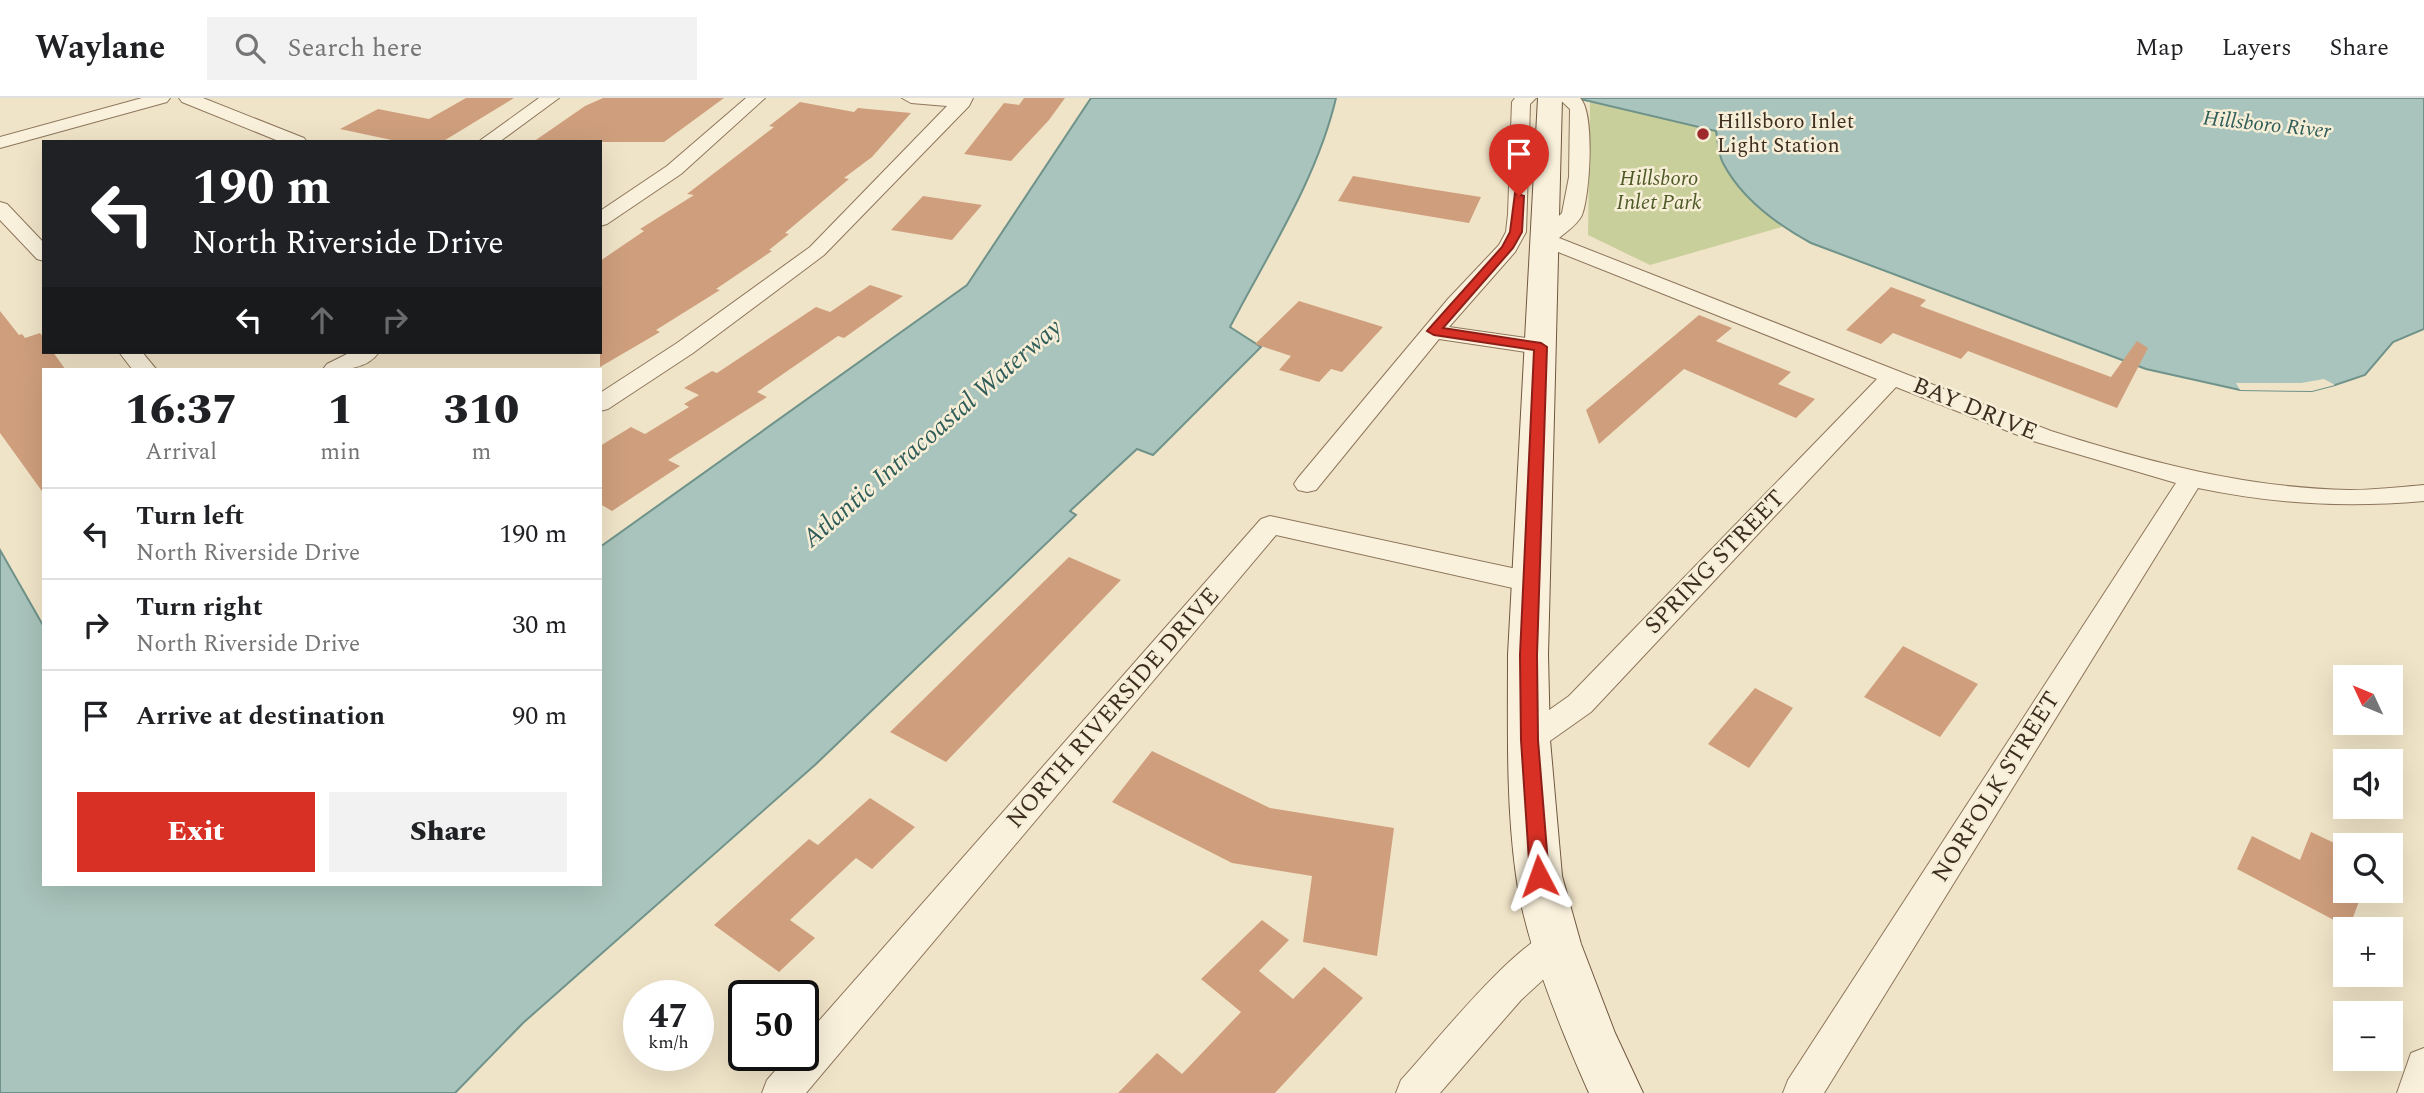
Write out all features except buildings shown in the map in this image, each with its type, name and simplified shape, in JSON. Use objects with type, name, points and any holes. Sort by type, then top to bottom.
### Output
[{"type":"main road","points":[[1550,98],[1528,655],[1530,740],[1539,876],[1557,944],[1591,1039],[1616,1093]]},
{"type":"street","points":[[0,143],[161,98]]},
{"type":"street","points":[[188,98],[293,140]]},
{"type":"street","points":[[490,140],[550,98]]},
{"type":"street","points":[[602,219],[674,170],[756,98]]},
{"type":"street","points":[[911,98],[963,100]]},
{"type":"street","points":[[1307,484],[1511,243],[1516,232],[1518,215],[1521,102],[1527,98]]},
{"type":"street","points":[[1545,240],[1572,215],[1579,177],[1579,109],[1576,103],[1566,98]]},
{"type":"street","points":[[602,403],[685,348],[817,251],[963,100]]},
{"type":"street","points":[[0,208],[42,253]]},
{"type":"street","name":"BAY DRIVE","points":[[1545,240],[2042,436],[2109,459],[2190,481],[2270,492],[2350,498],[2424,493]]},
{"type":"street","points":[[1434,331],[1541,347]]},
{"type":"street","points":[[132,354],[143,368]]},
{"type":"street","points":[[337,368],[364,354]]},
{"type":"street","name":"SPRING STREET","points":[[1530,740],[1580,704],[1893,376]]},
{"type":"street","name":"NORFOLK STREET","points":[[1802,1093],[2190,481]]},
{"type":"street","name":"NORTH RIVERSIDE DRIVE","points":[[781,1093],[1270,524],[1531,582]]},
{"type":"street","points":[[1415,1093],[1508,988],[1557,944]]},
{"type":"street","points":[[2416,1093],[2424,1066]]},
{"type":"green space","name":"Hillsboro Inlet Park","points":[[1590,102],[1717,131],[1722,162],[1745,193],[1782,227],[1650,265],[1588,235]]},
{"type":"water","name":"Atlantic Intracoastal Waterway","points":[[1091,98],[1336,98],[1328,128],[1304,187],[1230,327],[1261,347],[1153,455],[1137,449],[1070,511],[1076,515],[816,764],[523,1023],[455,1093],[0,1093],[0,550],[42,624],[42,886],[602,886],[602,546],[967,285]]},
{"type":"water","name":"Hillsboro River","points":[[1576,98],[2424,98],[2424,329],[2393,342],[2365,375],[2312,391],[2240,390],[2146,369],[1811,243],[1773,219],[1740,188],[1721,159],[1716,131]]},
{"type":"pier","points":[[2324,379],[2335,385],[2312,391],[2240,390],[2236,383],[2301,383]]},
{"type":"place","name":"Hillsboro Inlet Light Station","points":[[1703,134]]},
{"type":"route","points":[[1519,196],[1516,232],[1508,248],[1434,331],[1541,347],[1528,655],[1530,740],[1539,876]]}]
